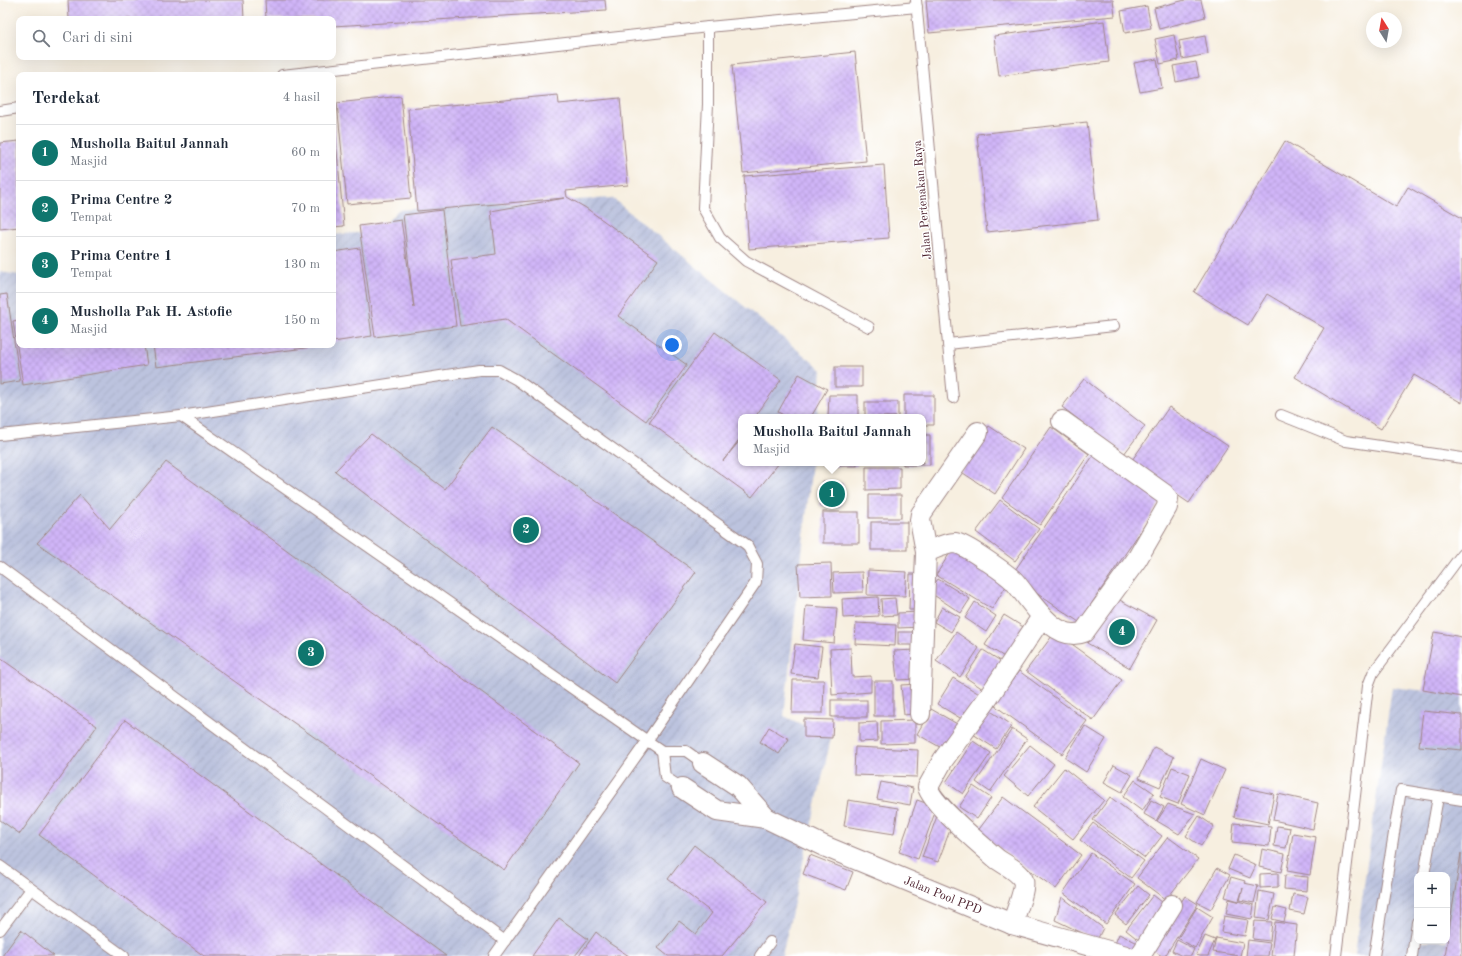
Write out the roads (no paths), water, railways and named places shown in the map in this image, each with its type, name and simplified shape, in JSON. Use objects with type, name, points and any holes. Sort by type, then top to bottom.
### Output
[{"type":"street","points":[[926,552],[955,543],[966,547],[1013,580],[1041,618],[1068,632],[1075,634],[1084,632],[1137,559],[1168,503],[1168,499],[1164,494],[1062,421]]},
{"type":"street","points":[[920,714],[926,552],[920,520],[921,514],[978,432]]},
{"type":"street","points":[[1012,924],[1023,888],[1022,878],[996,858],[946,812],[930,794],[928,787],[943,760],[986,701],[1041,618]]},
{"type":"street","name":"Jalan Pool PPD","points":[[703,763],[738,786],[766,818]]},
{"type":"street","name":"Jalan Pool PPD","points":[[682,788],[717,811],[766,818],[824,846],[1012,924],[1090,951],[1126,956]]},
{"type":"street","points":[[1140,956],[1172,905]]},
{"type":"lane","points":[[309,72],[916,4]]},
{"type":"lane","name":"Jalan Pertenakan Raya","points":[[916,4],[954,398]]},
{"type":"lane","points":[[708,27],[708,104],[704,208],[720,238],[746,261],[869,327]]},
{"type":"lane","points":[[0,111],[16,108]]},
{"type":"lane","points":[[948,344],[1114,326]]},
{"type":"lane","points":[[0,435],[181,416],[479,370],[499,370],[517,380],[747,545],[757,564],[756,582],[647,741],[494,956]]},
{"type":"lane","points":[[1281,415],[1346,441],[1462,458]]},
{"type":"lane","points":[[181,416],[662,751],[686,751],[703,763]]},
{"type":"lane","points":[[1336,956],[1368,686],[1374,673],[1462,554]]},
{"type":"lane","points":[[0,567],[505,941]]},
{"type":"lane","points":[[662,751],[665,776],[682,788]]},
{"type":"lane","points":[[1374,956],[1402,790],[1462,800]]},
{"type":"lane","points":[[1425,872],[1438,797]]},
{"type":"lane","points":[[0,866],[124,956]]},
{"type":"lane","points":[[0,930],[31,888]]},
{"type":"lane","points":[[760,956],[770,942]]},
{"type":"lane","points":[[1412,956],[1414,942]]},
{"type":"place","name":"Musholla Baitul Jannah","points":[[832,494]]},
{"type":"place","name":"Prima Centre 2","points":[[526,530]]},
{"type":"place","name":"Musholla Pak H. Astofie","points":[[1122,632]]},
{"type":"place","name":"Prima Centre 1","points":[[311,653]]}]
